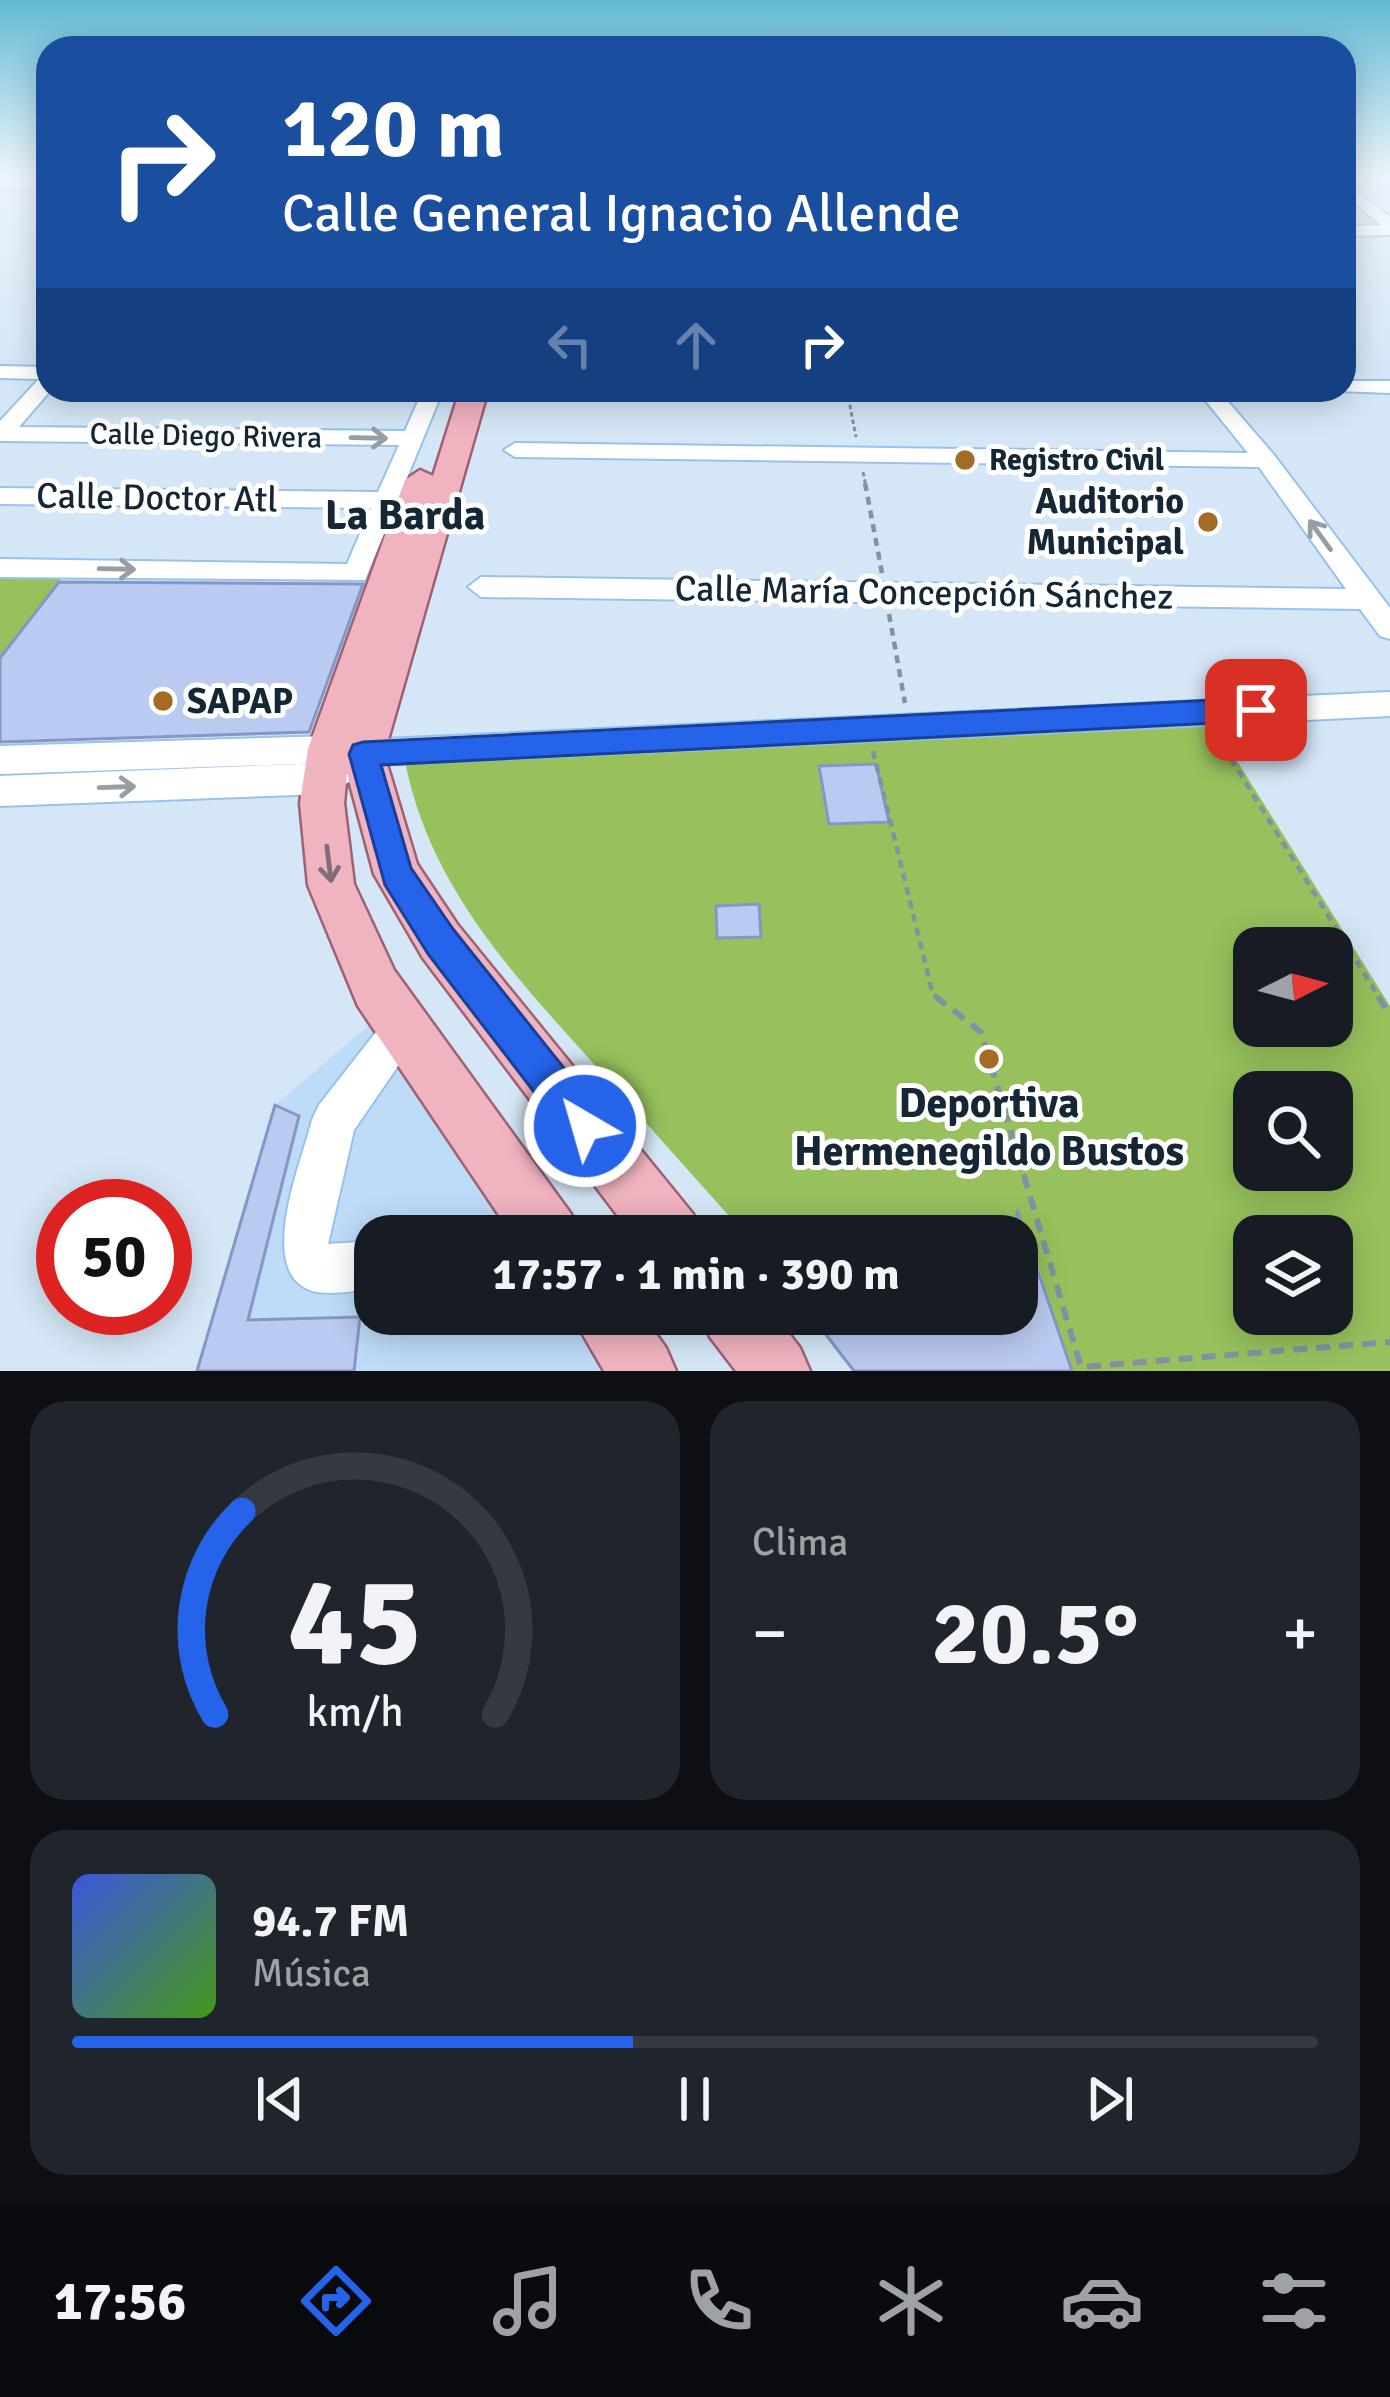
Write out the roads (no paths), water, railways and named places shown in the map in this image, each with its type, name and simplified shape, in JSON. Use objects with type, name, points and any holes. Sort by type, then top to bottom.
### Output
[{"type":"main road","points":[[446,402],[339,761],[397,874],[440,941],[655,1215]]},
{"type":"main road","points":[[470,402],[322,803],[331,885],[376,988],[534,1215]]},
{"type":"main road","points":[[618,1335],[643,1371]]},
{"type":"main road","points":[[749,1335],[777,1371]]},
{"type":"street","points":[[0,372],[36,376]]},
{"type":"street","points":[[1356,387],[1390,387]]},
{"type":"street","points":[[0,433],[36,391]]},
{"type":"street","points":[[0,568],[356,573],[428,402]]},
{"type":"street","points":[[1217,402],[1266,460],[1390,629]]},
{"type":"street","name":"Calle Diego Rivera","points":[[0,433],[412,438]]},
{"type":"street","points":[[515,450],[1266,460]]},
{"type":"street","name":"Calle Doctor Atl","points":[[0,496],[386,500]]},
{"type":"street","name":"Calle María Concepción Sánchez","points":[[481,586],[1367,599]]},
{"type":"street","points":[[0,791],[339,761],[902,736],[1390,704]]},
{"type":"street","points":[[0,760],[339,761]]},
{"type":"street","points":[[354,1265],[318,1268],[308,1259],[304,1246],[334,1120],[404,1028]]},
{"type":"place","name":"Registro Civil","points":[[965,460]]},
{"type":"place","name":"Auditorio Municipal","points":[[1208,522]]},
{"type":"place","name":"SAPAP","points":[[163,701]]},
{"type":"place","name":"Deportiva Hermenegildo Bustos","points":[[989,1059]]},
{"type":"district","name":"La Barda","points":[[405,515]]}]
